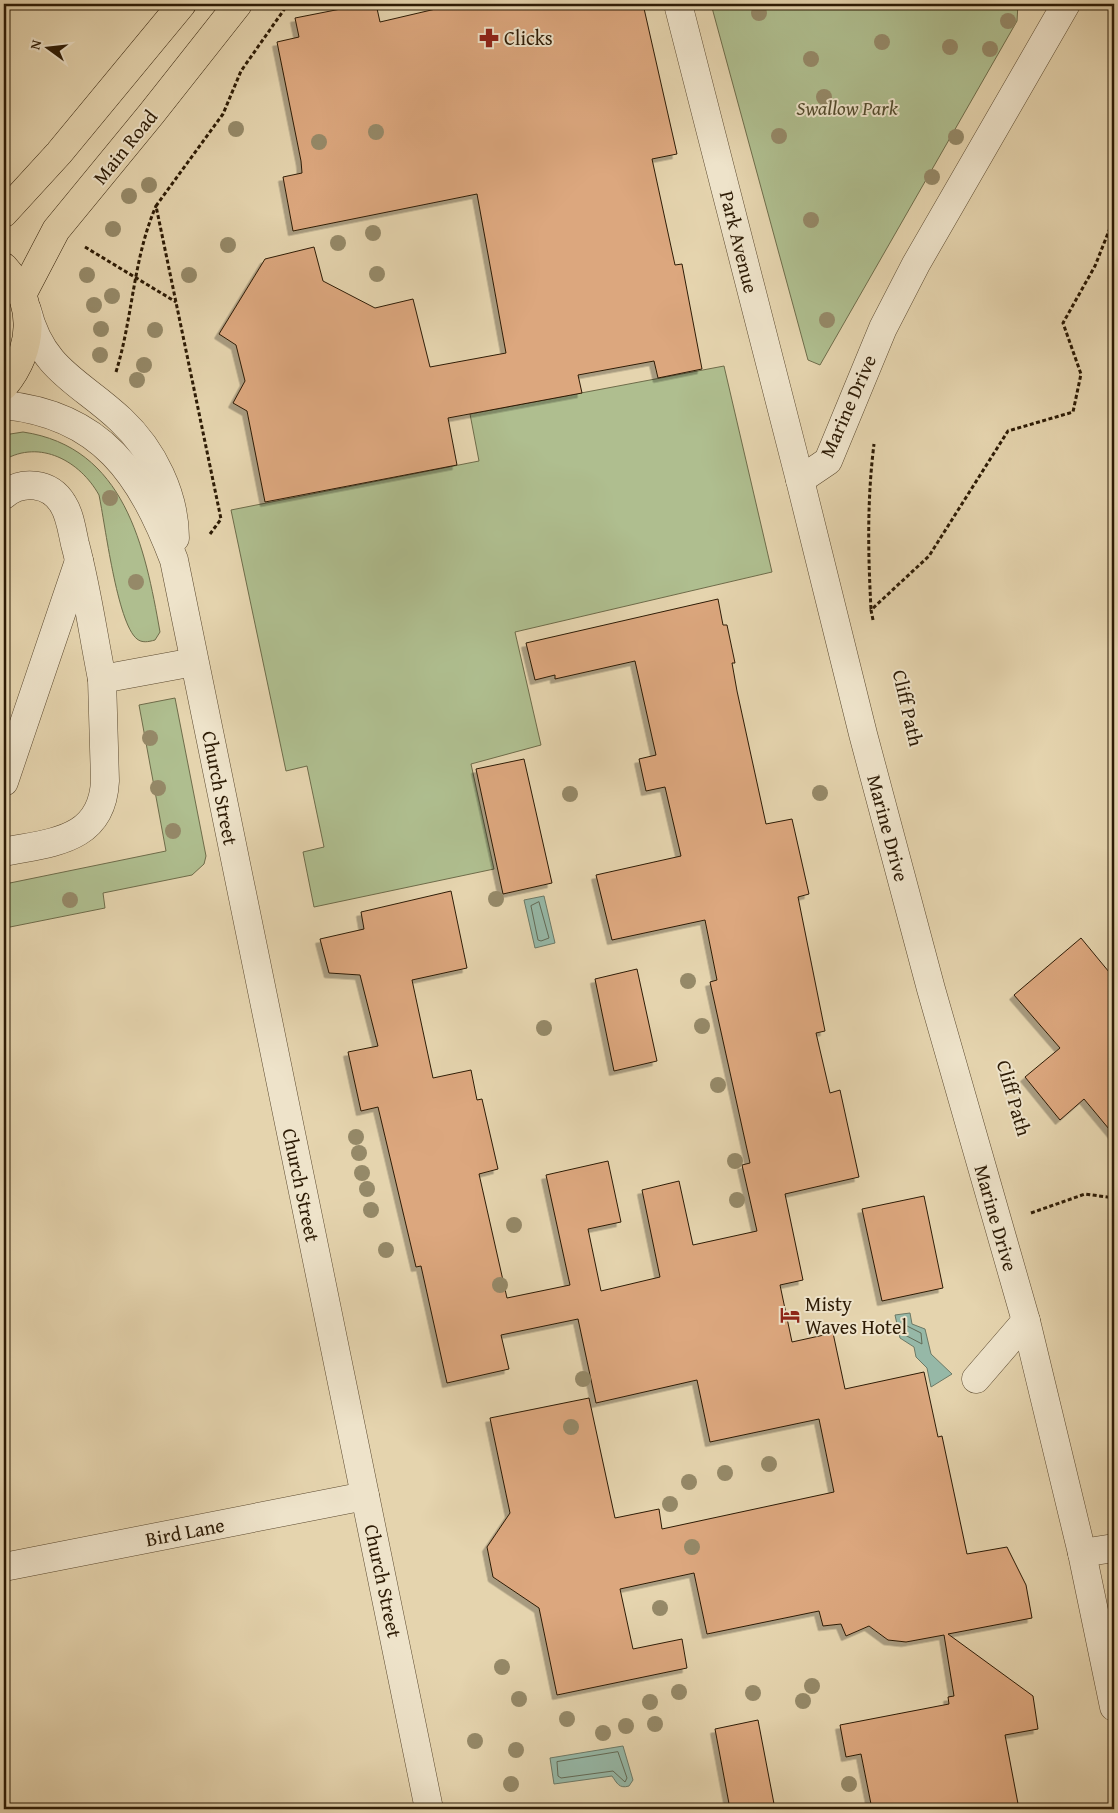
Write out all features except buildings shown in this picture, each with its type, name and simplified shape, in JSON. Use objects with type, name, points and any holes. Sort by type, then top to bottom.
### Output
[{"type":"main road","points":[[4,213],[59,153],[182,4]]},
{"type":"main road","name":"Main Road","points":[[24,302],[56,230],[238,4]]},
{"type":"main road","points":[[4,267],[11,275],[24,302],[28,331],[24,353],[15,372],[4,386]]},
{"type":"street","name":"Park Avenue","points":[[678,4],[800,480]]},
{"type":"street","name":"Marine Drive","points":[[1066,4],[916,264],[887,320],[854,394],[828,461],[800,480],[870,763],[931,989],[1026,1322],[1082,1553],[1114,1707]]},
{"type":"street","name":"Church Street","points":[[24,302],[30,325],[46,353],[72,382],[121,420],[140,441],[166,487],[175,535],[176,570],[194,662],[429,1809]]},
{"type":"street","name":"Church Street","points":[[4,404],[29,407],[55,415],[80,426],[105,444],[129,473],[150,504],[176,570]]},
{"type":"street","points":[[4,495],[19,486],[32,485],[45,488],[56,494],[64,504],[80,561],[102,679],[105,781],[104,796],[99,810],[81,832],[70,838],[4,852]]},
{"type":"street","points":[[4,782],[80,561]]},
{"type":"street","points":[[102,679],[194,662]]},
{"type":"street","points":[[976,1379],[1026,1322]]},
{"type":"street","name":"Bird Lane","points":[[4,1567],[365,1496]]},
{"type":"street","points":[[1082,1553],[1114,1548]]},
{"type":"path","points":[[98,402],[115,374],[124,345],[135,276],[147,227],[156,206],[222,114],[241,71],[288,4]]},
{"type":"path","points":[[156,206],[221,519],[176,570]]},
{"type":"path","points":[[871,610],[929,556],[1008,431],[1073,412],[1080,374],[1064,323],[1095,266],[1114,218]]},
{"type":"path","points":[[56,230],[176,302]]},
{"type":"path","points":[[874,441],[868,488],[867,536],[871,610],[874,628]]},
{"type":"path","points":[[1029,1204],[1032,1214],[1085,1194],[1114,1198]]},
{"type":"green space","name":"Swallow Park","points":[[711,4],[1018,4],[1017,21],[820,365],[808,360]]},
{"type":"green space","points":[[724,366],[772,572],[515,632],[541,745],[471,764],[494,869],[314,907],[303,852],[324,847],[307,766],[286,771],[231,510],[479,461],[470,414]]},
{"type":"green space","points":[[23,432],[58,441],[85,458],[107,479],[124,506],[137,535],[147,567],[160,632],[155,640],[145,642],[137,639],[123,614],[99,495],[91,483],[70,463],[45,453],[31,452],[18,454],[4,460],[4,435]]},
{"type":"green space","points":[[175,698],[206,856],[204,864],[192,875],[103,893],[105,908],[5,928],[5,884],[166,851],[139,705]]},
{"type":"water","points":[[544,896],[555,943],[535,948],[524,900]]},
{"type":"water","points":[[910,1313],[912,1324],[925,1329],[931,1354],[952,1374],[931,1387],[927,1368],[916,1357],[914,1347],[900,1338],[895,1315]]},
{"type":"water","points":[[623,1746],[633,1780],[629,1786],[621,1786],[612,1776],[554,1784],[550,1758]]},
{"type":"place","name":"Clicks","points":[[489,38]]},
{"type":"place","name":"Misty Waves Hotel","points":[[790,1315]]}]
